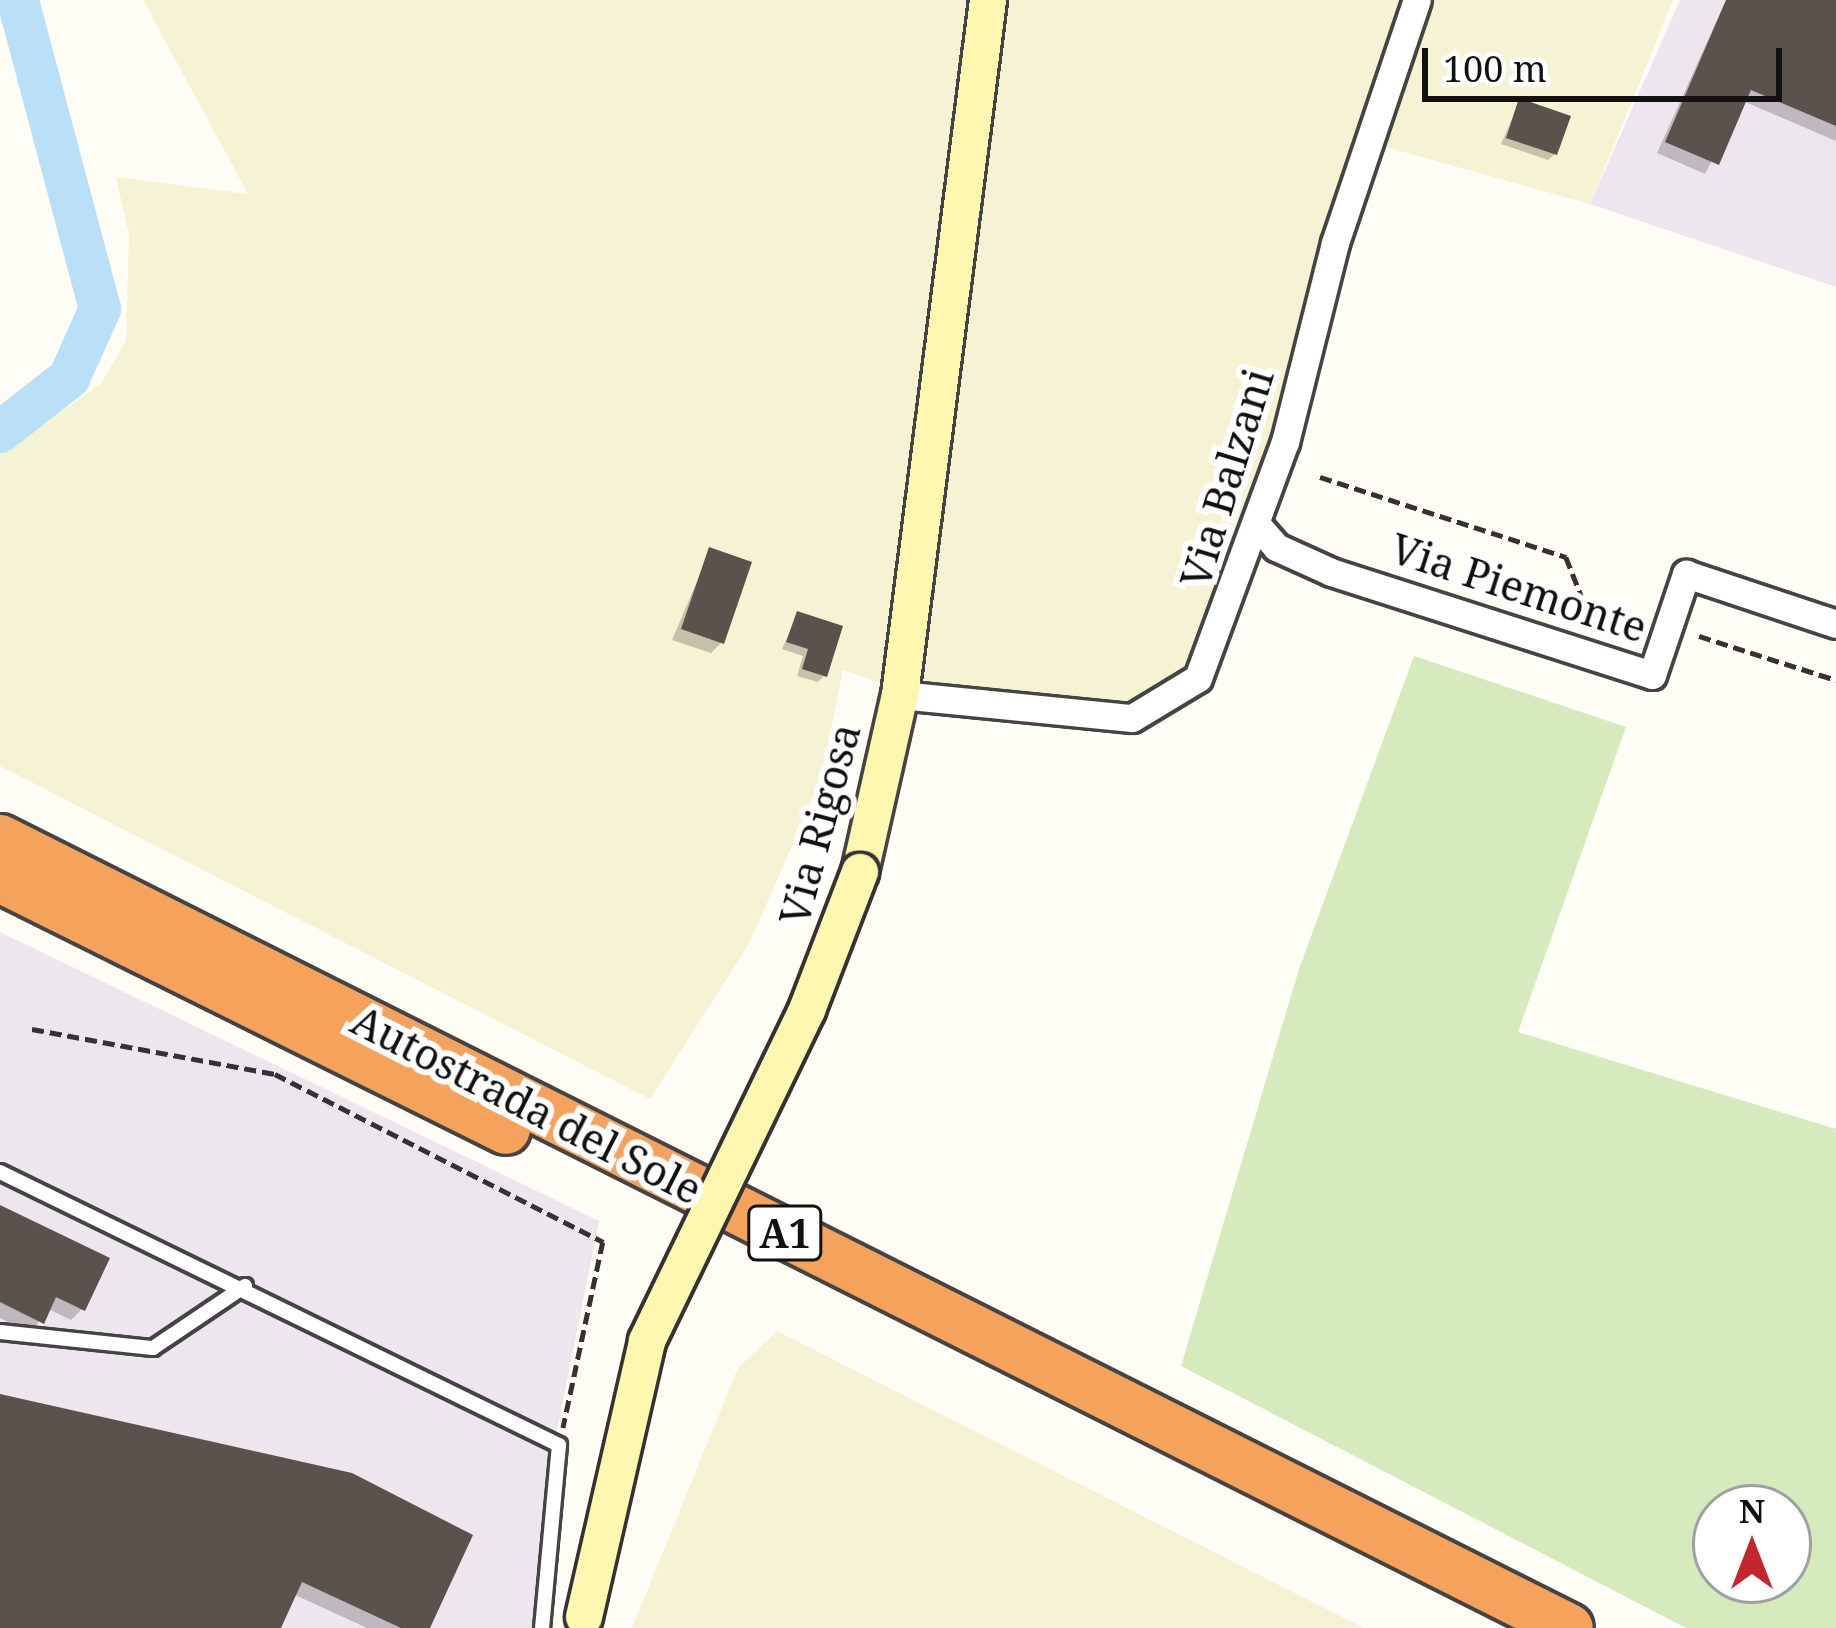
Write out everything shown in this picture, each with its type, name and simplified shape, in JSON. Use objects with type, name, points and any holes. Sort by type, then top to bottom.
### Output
[{"type":"highway","name":"Autostrada del Sole","points":[[0,839],[1569,1628]]},
{"type":"highway","name":"Autostrada del Sole","points":[[0,878],[1498,1628]]},
{"type":"main road","name":"Via Rigosa","points":[[583,1622],[647,1341],[807,1010],[860,872],[900,695],[988,0]]},
{"type":"street","name":"Via Balzani","points":[[900,695],[1098,719],[1152,710],[1216,654],[1417,0]]},
{"type":"street","name":"Via Piemonte","points":[[1258,526],[1276,548],[1331,572],[1652,675],[1686,574],[1836,624]]},
{"type":"lane","points":[[0,1172],[244,1286],[559,1445],[542,1628]]},
{"type":"lane","points":[[0,1332],[153,1348],[244,1286]]},
{"type":"path","points":[[1320,477],[1566,556],[1583,600],[1659,624]]},
{"type":"path","points":[[1699,636],[1836,680]]},
{"type":"path","points":[[32,1029],[274,1074],[603,1242],[559,1445]]},
{"type":"shaded area","points":[[143,0],[1673,0],[1590,204],[1357,139],[1284,384],[1245,590],[1195,689],[1128,711],[947,706],[843,670],[821,779],[749,944],[650,1099],[0,766],[0,453],[101,384],[126,340],[129,235],[116,177],[248,194]]},
{"type":"shaded area","points":[[1680,0],[1836,0],[1836,287],[1590,204]]},
{"type":"shaded area","points":[[0,932],[599,1221],[544,1496],[535,1628],[0,1628]]},
{"type":"shaded area","points":[[777,1331],[1364,1628],[632,1628],[738,1368]]},
{"type":"green space","points":[[1414,656],[1626,727],[1518,1032],[1836,1129],[1836,1628],[1686,1628],[1181,1366],[1299,969]]},
{"type":"building","points":[[1726,0],[1836,0],[1836,126],[1751,90],[1719,165],[1665,142]]},
{"type":"building","points":[[1519,98],[1571,116],[1557,155],[1506,138]]},
{"type":"building","points":[[709,547],[752,562],[724,644],[681,629]]},
{"type":"building","points":[[797,611],[843,626],[827,677],[802,669],[808,649],[786,642]]},
{"type":"building","points":[[0,1205],[110,1258],[85,1311],[56,1297],[44,1324],[0,1302]]},
{"type":"building","points":[[0,1394],[352,1473],[473,1535],[430,1628],[401,1628],[302,1582],[281,1628],[0,1628]]},
{"type":"waterway","points":[[0,432],[69,378],[100,309],[18,0]]}]
